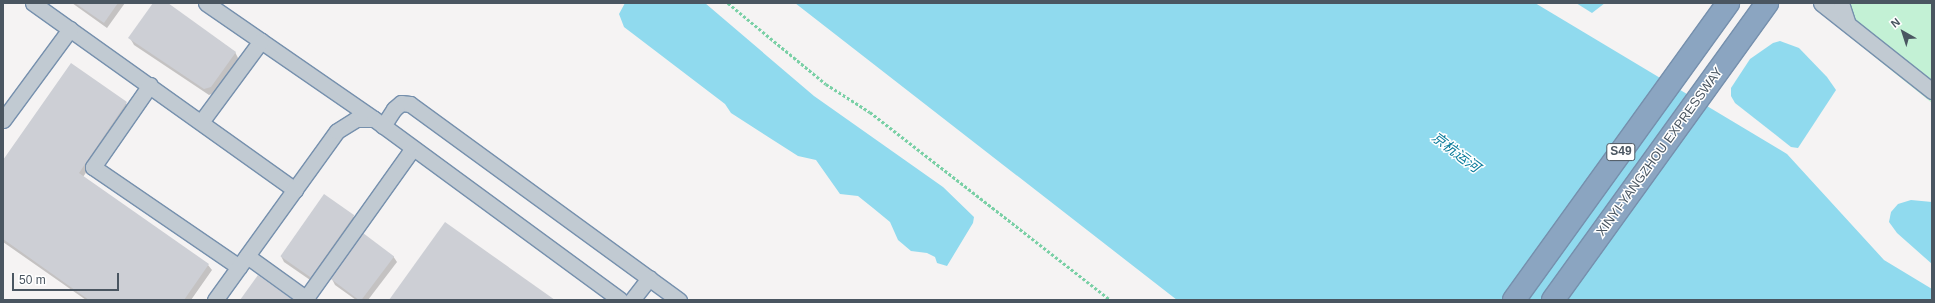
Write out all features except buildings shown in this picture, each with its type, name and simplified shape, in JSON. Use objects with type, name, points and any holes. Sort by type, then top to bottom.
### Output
[{"type":"highway","name":"S49","points":[[1514,300],[1728,3]]},
{"type":"highway","name":"XINYI-YANGZHOU EXPRESSWAY","points":[[1553,300],[1767,3]]},
{"type":"street","points":[[33,3],[150,85],[295,190]]},
{"type":"street","points":[[206,3],[378,122],[620,300]]},
{"type":"street","points":[[1821,3],[1932,91]]},
{"type":"street","points":[[1842,3],[1848,24]]},
{"type":"street","points":[[3,120],[70,29]]},
{"type":"street","points":[[201,122],[261,41]]},
{"type":"street","points":[[150,85],[93,167],[243,261],[307,299],[413,148]]},
{"type":"street","points":[[215,300],[337,131],[356,119],[378,122],[402,104],[410,104],[679,300]]},
{"type":"street","points":[[632,300],[649,278]]},
{"type":"path","points":[[728,3],[826,84],[870,112],[1111,300]]},
{"type":"green space","points":[[1830,3],[1932,3],[1932,103],[1840,29]]},
{"type":"water","points":[[625,3],[705,3],[814,96],[943,187],[974,217],[973,223],[947,266],[937,263],[935,257],[927,253],[911,251],[898,240],[890,222],[873,208],[858,196],[840,194],[816,160],[798,156],[731,113],[725,104],[624,27],[619,14]]},
{"type":"water","name":"京杭运河","points":[[795,3],[1535,3],[1787,154],[1884,260],[1932,289],[1932,300],[1177,300]]},
{"type":"water","points":[[1576,3],[1605,3],[1592,13]]},
{"type":"water","points":[[1780,41],[1799,48],[1827,77],[1836,90],[1798,148],[1791,147],[1735,103],[1731,96],[1731,88],[1750,59],[1773,43]]},
{"type":"water","points":[[1911,200],[1932,202],[1932,264],[1897,233],[1889,222],[1891,212],[1898,204]]}]
